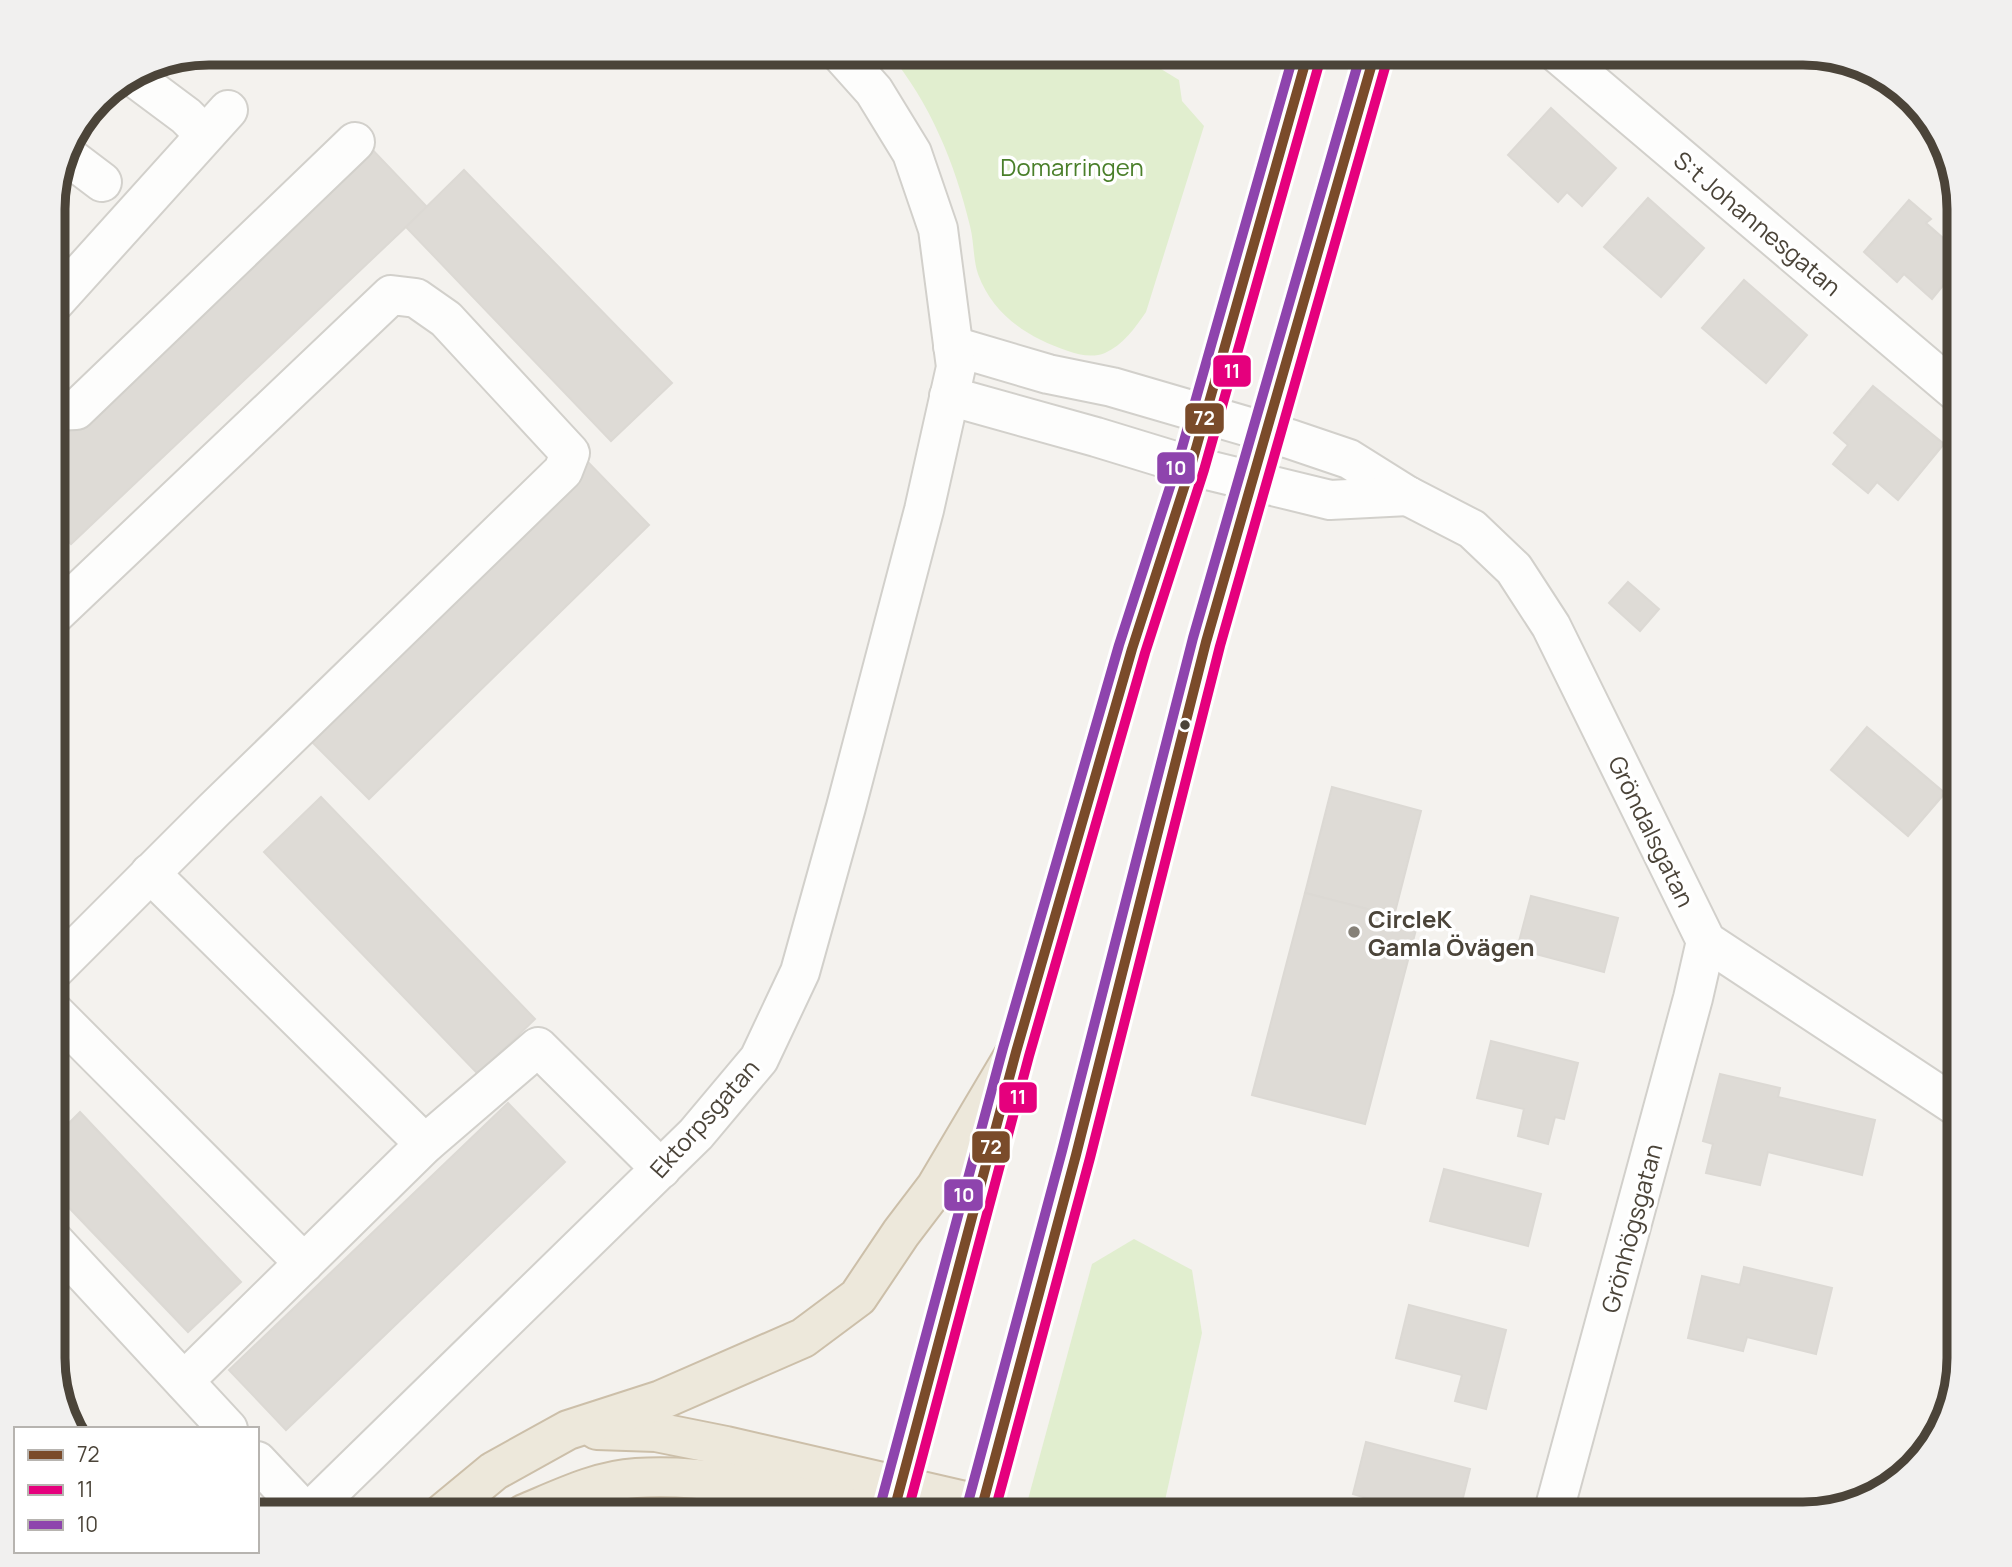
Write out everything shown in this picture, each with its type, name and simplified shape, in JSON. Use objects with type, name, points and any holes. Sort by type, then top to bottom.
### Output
[{"type":"highway","points":[[457,1502],[494,1471],[568,1430],[661,1400],[803,1338],[858,1297],[936,1187],[1016,1052]]},
{"type":"highway","points":[[568,1430],[656,1432],[897,1500]]},
{"type":"highway","points":[[553,1502],[577,1492],[634,1478],[689,1478],[757,1487],[823,1502]]},
{"type":"main road","points":[[897,1500],[1016,1052],[1132,649],[1191,467],[1304,65]]},
{"type":"main road","points":[[983,1502],[1086,1114],[1206,642],[1371,65]]},
{"type":"street","name":"Ektorpsgatan","points":[[319,1502],[696,1134],[759,1059],[800,972],[920,524],[956,367],[938,229],[912,153],[874,91],[851,65]]},
{"type":"street","name":"S:t Johannesgatan","points":[[1571,65],[1947,384]]},
{"type":"street","points":[[65,291],[216,122],[187,116],[141,82]]},
{"type":"street","points":[[65,410],[76,410],[355,142]]},
{"type":"street","points":[[74,160],[102,182]]},
{"type":"street","points":[[65,590],[391,295],[416,298],[446,319],[570,453],[563,471],[65,959]]},
{"type":"street","points":[[953,346],[1048,374],[1112,387],[1206,414]]},
{"type":"street","points":[[949,396],[1119,443],[1191,467],[1329,500],[1408,496]]},
{"type":"street","name":"Gröndalsgatan","points":[[1206,414],[1349,458],[1408,496],[1472,529],[1514,569],[1551,626],[1706,941]]},
{"type":"street","points":[[150,873],[425,1143]]},
{"type":"street","points":[[1706,941],[1947,1100]]},
{"type":"street","name":"Grönhögsgatan","points":[[1556,1502],[1686,1025],[1706,941]]},
{"type":"street","points":[[65,1023],[304,1263]]},
{"type":"street","points":[[184,1381],[425,1143],[538,1047],[660,1169]]},
{"type":"street","points":[[65,1253],[226,1427]]},
{"type":"street","points":[[259,1463],[296,1502]]},
{"type":"green space","name":"Domarringen","points":[[898,65],[1155,65],[1179,80],[1182,101],[1204,126],[1146,312],[1123,341],[1105,353],[1081,355],[1053,346],[1026,332],[993,302],[978,274],[970,226],[949,157],[929,113]]},
{"type":"green space","points":[[1134,1239],[1192,1270],[1202,1333],[1165,1502],[1027,1502],[1092,1264]]},
{"type":"building","points":[[1551,108],[1616,168],[1582,206],[1567,192],[1558,202],[1508,155]]},
{"type":"building","points":[[365,142],[427,207],[71,544],[65,538],[65,428]]},
{"type":"building","points":[[464,170],[672,383],[611,441],[406,227]]},
{"type":"building","points":[[1648,198],[1704,248],[1661,297],[1604,247]]},
{"type":"building","points":[[1909,200],[1931,219],[1926,223],[1947,241],[1947,281],[1932,299],[1904,274],[1897,282],[1864,252]]},
{"type":"building","points":[[1744,280],[1807,335],[1766,383],[1702,328]]},
{"type":"building","points":[[1873,386],[1944,444],[1898,500],[1877,482],[1868,493],[1833,464],[1848,445],[1834,433]]},
{"type":"building","points":[[584,458],[649,525],[369,799],[303,733]]},
{"type":"building","points":[[1628,582],[1659,609],[1640,631],[1609,603]]},
{"type":"building","points":[[1867,727],[1945,793],[1908,836],[1831,770]]},
{"type":"building","points":[[1332,787],[1421,811],[1394,916],[1305,893]]},
{"type":"building","points":[[321,797],[535,1019],[478,1074],[264,852]]},
{"type":"building","points":[[1305,893],[1418,922],[1365,1124],[1252,1095]]},
{"type":"building","points":[[1531,896],[1618,918],[1604,972],[1517,949]]},
{"type":"building","points":[[1491,1041],[1578,1063],[1564,1119],[1555,1117],[1548,1144],[1518,1136],[1524,1109],[1477,1098]]},
{"type":"building","points":[[1720,1074],[1780,1088],[1778,1097],[1875,1120],[1862,1175],[1768,1152],[1760,1185],[1706,1173],[1713,1144],[1703,1141]]},
{"type":"building","points":[[508,1103],[565,1162],[286,1430],[229,1370]]},
{"type":"building","points":[[80,1112],[241,1282],[188,1332],[65,1204],[65,1127]]},
{"type":"building","points":[[1444,1169],[1541,1194],[1528,1246],[1430,1221]]},
{"type":"building","points":[[1744,1267],[1832,1288],[1816,1354],[1747,1337],[1743,1351],[1688,1338],[1702,1276],[1740,1285]]},
{"type":"building","points":[[1409,1305],[1506,1330],[1486,1409],[1455,1401],[1462,1375],[1396,1358]]},
{"type":"building","points":[[1366,1442],[1470,1469],[1462,1502],[1369,1502],[1370,1499],[1353,1494]]},
{"type":"transit line","name":"10","points":[[881,1502],[1003,1048],[1119,645],[1178,462],[1291,65]]},
{"type":"transit line","name":"72","points":[[896,1502],[1016,1052],[1132,649],[1191,466],[1305,65]]},
{"type":"transit line","name":"11","points":[[910,1502],[1029,1056],[1145,653],[1204,470],[1319,65]]},
{"type":"transit line","name":"10","points":[[968,1502],[1062,1151],[1193,638],[1358,65]]},
{"type":"transit line","name":"72","points":[[983,1502],[1076,1155],[1206,642],[1372,65]]},
{"type":"transit line","name":"11","points":[[997,1502],[1090,1158],[1220,646],[1386,65]]},
{"type":"place","name":"CircleK Gamla Övägen","points":[[1354,932]]}]
